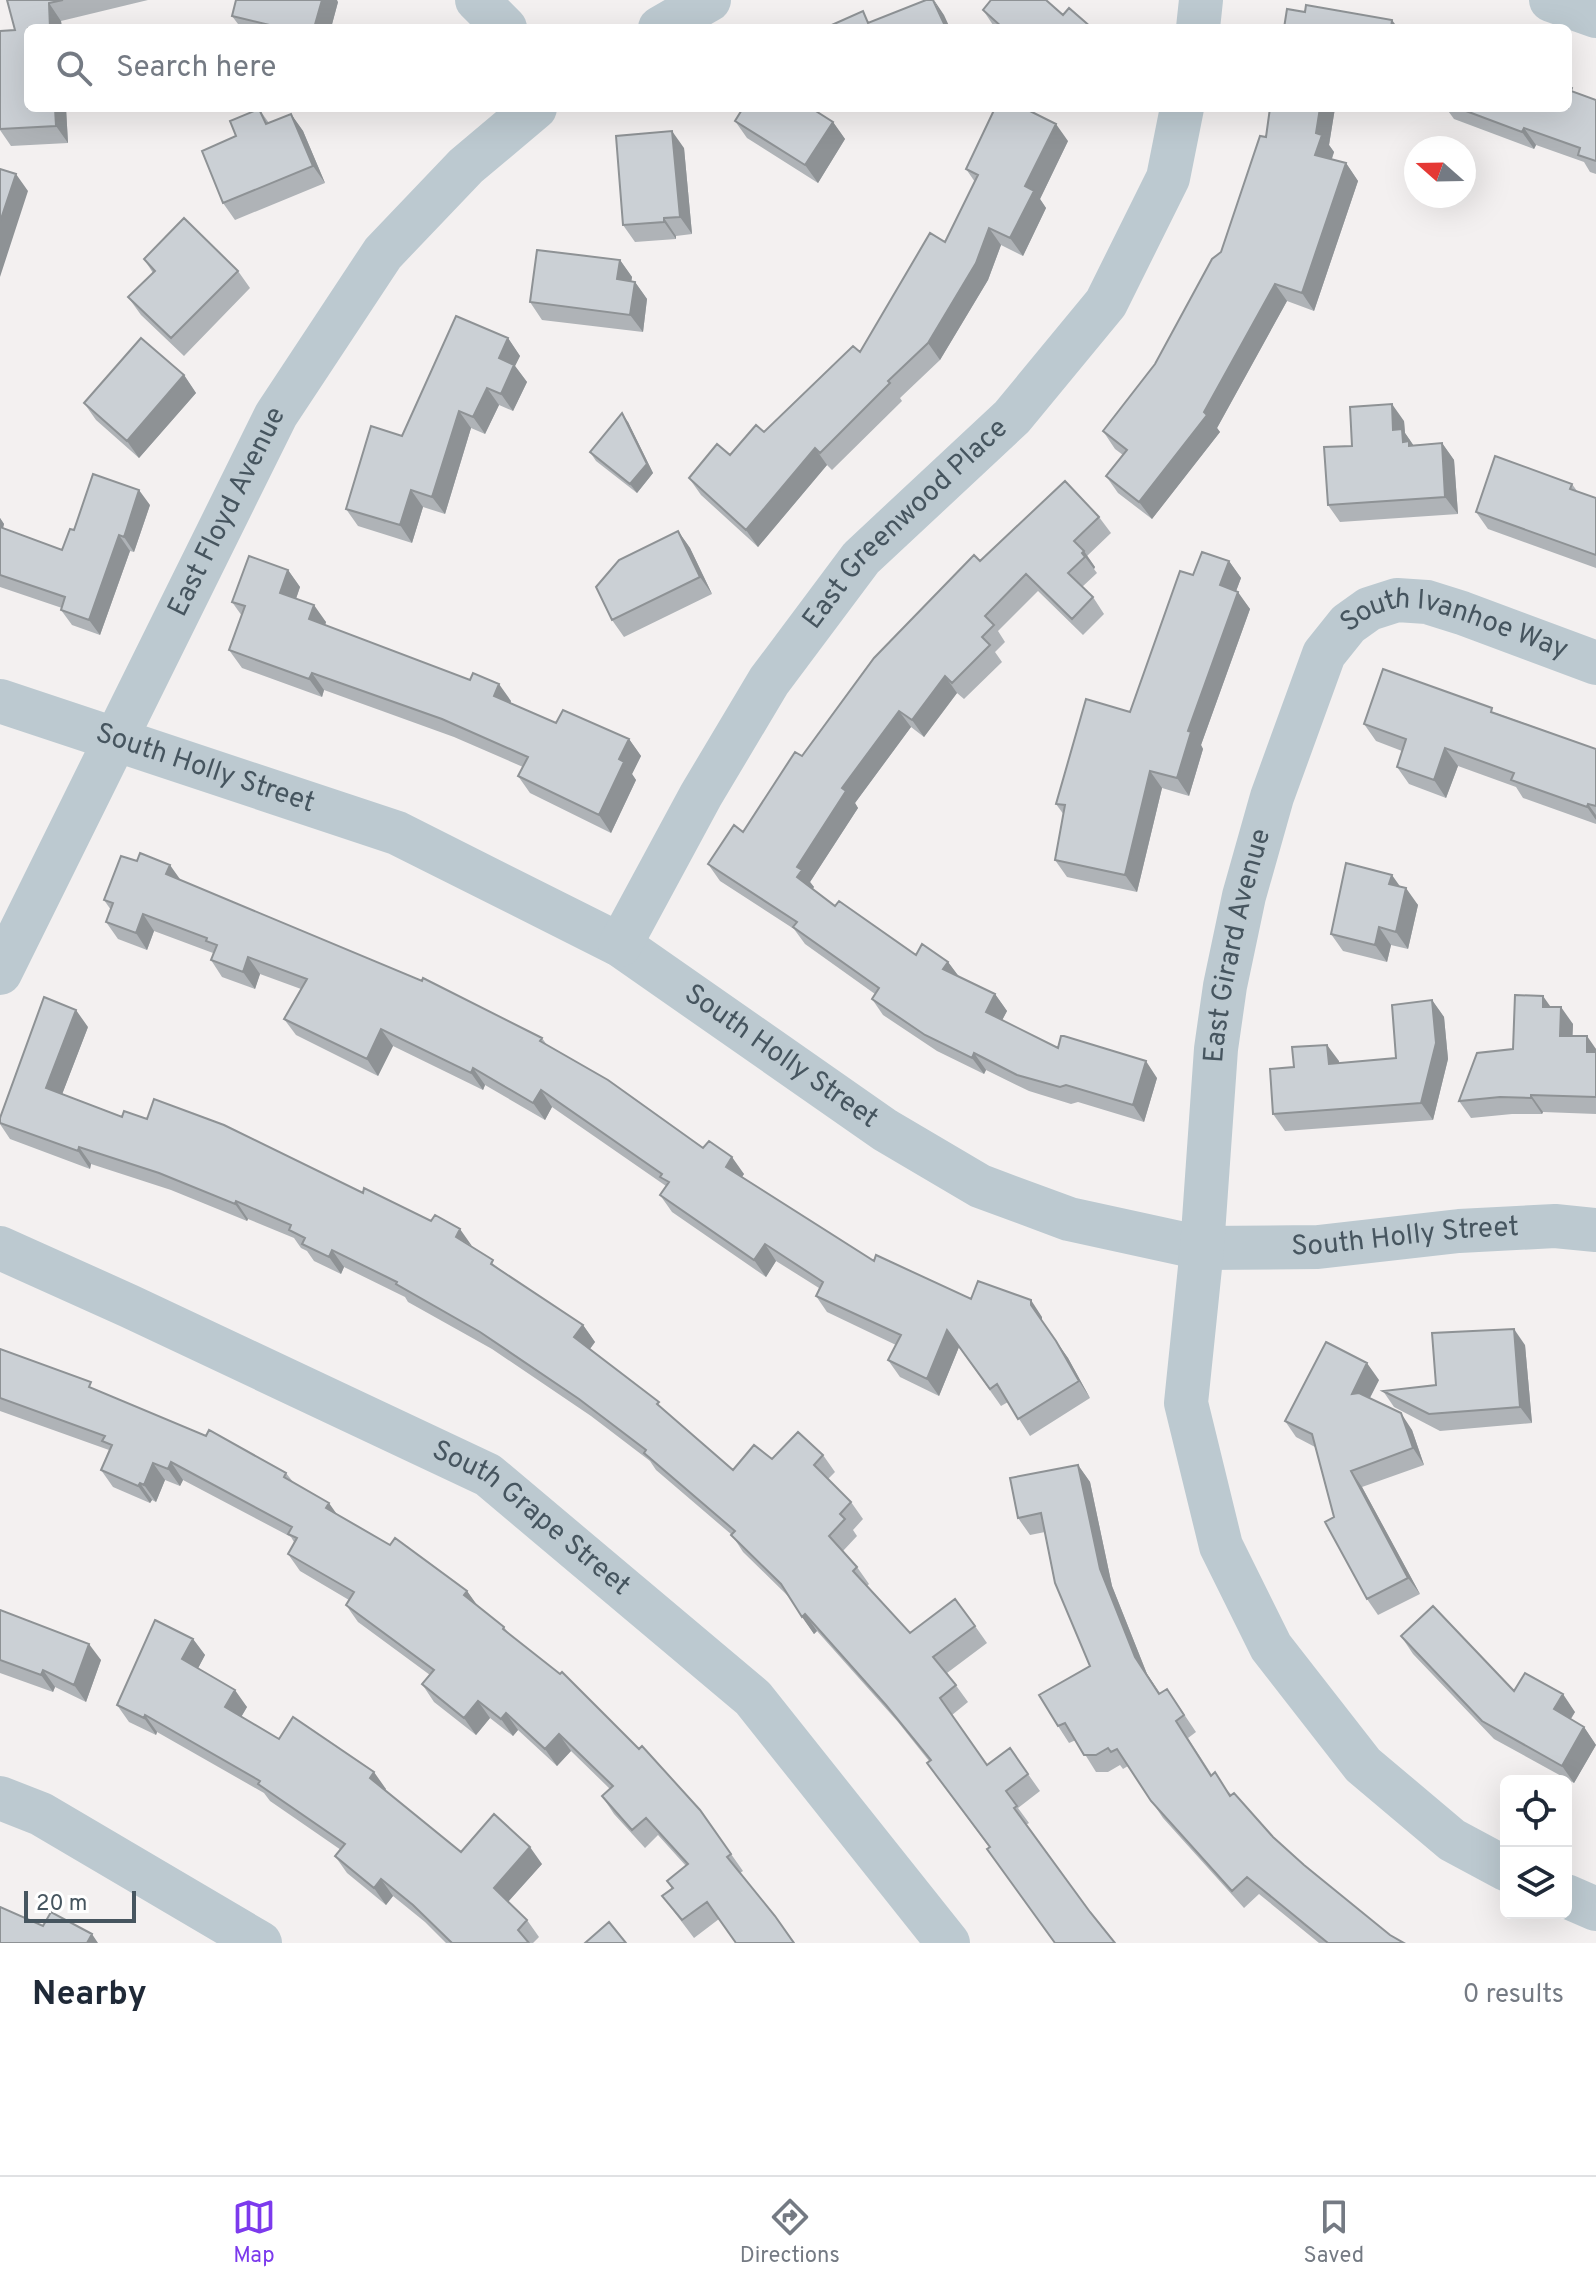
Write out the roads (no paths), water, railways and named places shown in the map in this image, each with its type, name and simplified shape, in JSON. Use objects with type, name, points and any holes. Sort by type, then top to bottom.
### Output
[{"type":"street","points":[[477,0],[501,24]]},
{"type":"street","points":[[667,24],[709,0]]},
{"type":"street","points":[[1198,24],[1201,0]]},
{"type":"street","points":[[1551,0],[1596,16]]},
{"type":"street","name":"East Floyd Avenue","points":[[0,973],[276,415],[383,253],[466,166],[530,112]]},
{"type":"street","name":"East Greenwood Place","points":[[620,945],[701,795],[769,681],[861,558],[1012,417],[1106,303],[1168,178],[1181,112]]},
{"type":"street","name":"South Ivanhoe Way","points":[[1324,654],[1348,624],[1369,609],[1397,600],[1427,602],[1451,609],[1596,663]]},
{"type":"street","name":"East Girard Avenue","points":[[1324,654],[1272,797],[1244,896],[1225,986],[1216,1049],[1202,1248],[1186,1403],[1221,1546],[1271,1647],[1363,1765],[1452,1840],[1500,1866]]},
{"type":"street","name":"South Holly Street","points":[[0,701],[397,833],[620,945],[885,1130],[980,1186],[1069,1219],[1202,1248],[1318,1247],[1459,1231],[1555,1226],[1596,1230]]},
{"type":"street","name":"South Grape Street","points":[[0,1248],[488,1475],[753,1698],[948,1943]]},
{"type":"street","points":[[0,1798],[41,1814],[260,1943]]},
{"type":"street","points":[[1572,1899],[1596,1909]]}]
